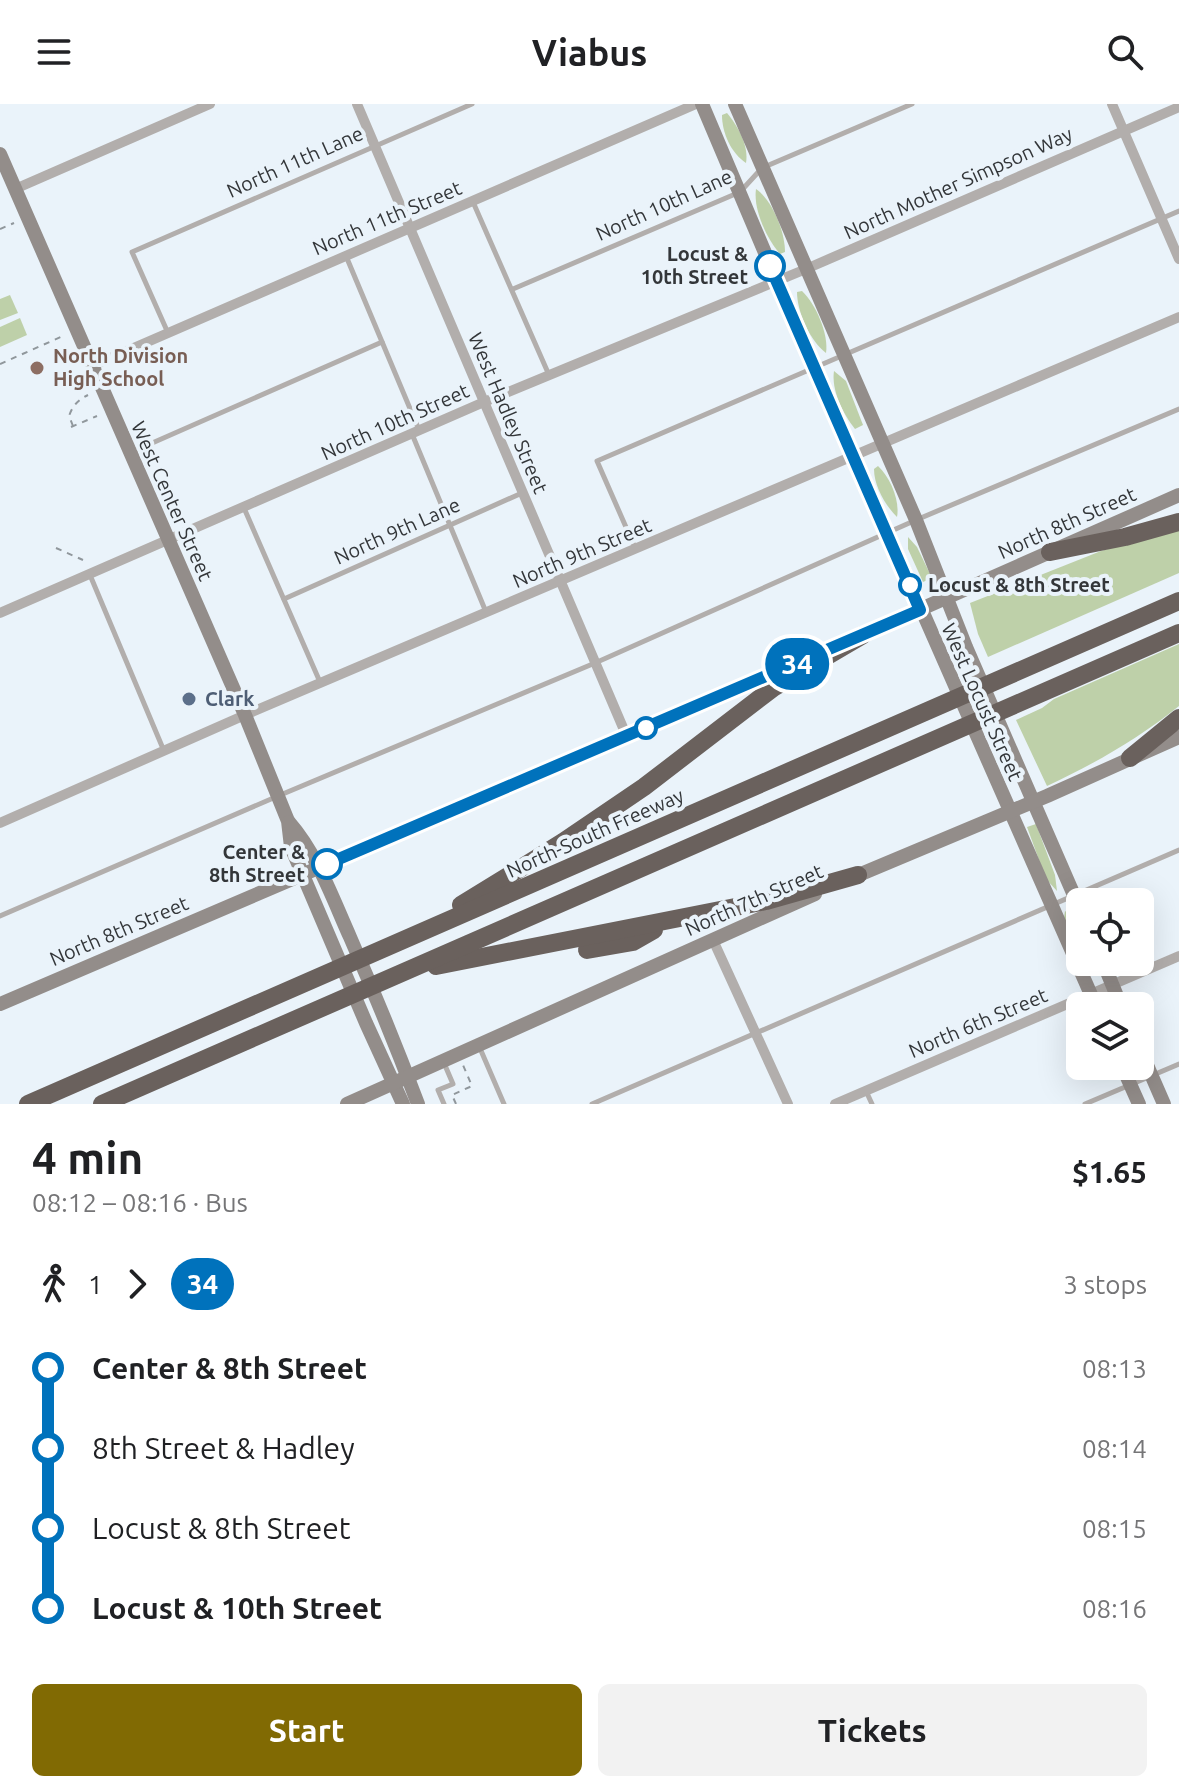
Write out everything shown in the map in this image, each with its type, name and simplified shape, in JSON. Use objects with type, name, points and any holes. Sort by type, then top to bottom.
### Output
[{"type":"highway","points":[[1050,552],[1179,522]]},
{"type":"highway","name":"North-South Freeway","points":[[28,1104],[1179,601]]},
{"type":"highway","points":[[102,1104],[1179,633]]},
{"type":"highway","points":[[406,940],[563,842],[644,787],[773,688],[863,635]]},
{"type":"highway","points":[[1130,758],[1179,718]]},
{"type":"highway","points":[[406,972],[766,901],[858,875]]},
{"type":"street","points":[[15,189],[210,104]]},
{"type":"street","name":"West Hadley Street","points":[[357,104],[627,737]]},
{"type":"street","name":"West Locust Street","points":[[699,104],[1089,992]]},
{"type":"street","name":"North 11th Street","points":[[92,366],[699,104]]},
{"type":"street","name":"West Locust Street","points":[[735,104],[916,520],[966,647],[1071,888]]},
{"type":"street","points":[[1112,104],[1179,259]]},
{"type":"street","points":[[1124,131],[1179,107]]},
{"type":"street","name":"North Mother Simpson Way","points":[[806,269],[1124,131]]},
{"type":"street","name":"West Center Street","points":[[0,154],[245,715],[288,821],[291,847],[403,1104]]},
{"type":"street","name":"North 10th Street","points":[[0,613],[484,402],[806,269]]},
{"type":"street","name":"North 9th Street","points":[[0,823],[245,715],[1179,317]]},
{"type":"street","name":"North 8th Street","points":[[0,1004],[627,737],[1179,495]]},
{"type":"street","name":"North 7th Street","points":[[347,1104],[858,875],[1034,802],[1179,737]]},
{"type":"street","name":"West Center Street","points":[[288,821],[305,840],[318,867],[384,1015],[418,1104]]},
{"type":"street","points":[[713,940],[788,1104]]},
{"type":"street","name":"North 6th Street","points":[[1104,992],[1113,985],[1179,956]]},
{"type":"street","points":[[1109,976],[1116,992]]},
{"type":"street","name":"North 6th Street","points":[[835,1104],[1066,1012]]},
{"type":"street","points":[[1129,1080],[1139,1104]]},
{"type":"street","points":[[1154,1080],[1164,1104]]},
{"type":"lane","name":"North 11th Lane","points":[[168,333],[132,252],[472,104]]},
{"type":"lane","name":"North 10th Lane","points":[[513,289],[740,192],[762,168],[912,104]]},
{"type":"lane","points":[[473,201],[549,375]]},
{"type":"lane","points":[[636,550],[597,461],[1179,211]]},
{"type":"lane","points":[[346,255],[486,612]]},
{"type":"lane","points":[[129,453],[382,342]]},
{"type":"lane","points":[[0,916],[595,663],[916,520],[1179,409]]},
{"type":"lane","name":"North 9th Lane","points":[[284,599],[522,493]]},
{"type":"lane","points":[[244,508],[320,683]]},
{"type":"lane","points":[[90,574],[164,751]]},
{"type":"lane","points":[[1104,888],[1179,850]]},
{"type":"lane","points":[[592,1104],[1051,905],[1066,903]]},
{"type":"lane","points":[[479,1046],[504,1104]]},
{"type":"lane","points":[[443,1062],[453,1084],[438,1090],[444,1104]]},
{"type":"lane","points":[[1154,1075],[1179,1064]]},
{"type":"lane","points":[[1085,1104],[1143,1080]]},
{"type":"lane","points":[[865,1090],[872,1104]]},
{"type":"path","points":[[0,229],[14,223]]},
{"type":"path","points":[[0,364],[63,336]]},
{"type":"path","points":[[88,395],[78,400],[70,412],[72,427],[97,416]]},
{"type":"path","points":[[56,548],[83,560]]},
{"type":"path","points":[[456,1104],[452,1095],[472,1086],[463,1064]]},
{"type":"green space","points":[[727,113],[742,136],[746,163],[736,154],[726,135],[722,115]]},
{"type":"green space","points":[[756,189],[768,201],[777,218],[785,252],[780,254],[766,232],[759,215]]},
{"type":"green space","points":[[802,291],[820,320],[826,353],[810,334],[802,317],[797,292]]},
{"type":"green space","points":[[10,295],[18,313],[0,320],[0,299]]},
{"type":"green space","points":[[20,318],[27,335],[0,347],[0,327]]},
{"type":"green space","points":[[834,371],[846,381],[863,425],[855,429],[839,402]]},
{"type":"green space","points":[[878,466],[894,490],[897,517],[878,488],[874,469]]},
{"type":"green space","points":[[1179,528],[1179,573],[988,657],[970,603],[1101,551]]},
{"type":"green space","points":[[908,537],[917,547],[932,578],[923,582],[908,549]]},
{"type":"green space","points":[[1179,644],[1179,706],[1115,750],[1047,786],[1016,720],[1054,699]]},
{"type":"green space","points":[[1036,824],[1055,875],[1057,891],[1046,879],[1027,827]]},
{"type":"bus line","name":"34","points":[[327,864],[920,610],[770,266]]},
{"type":"place","name":"Locust & 10th Street","points":[[770,266]]},
{"type":"place","name":"North Division High School","points":[[37,368]]},
{"type":"place","name":"Locust & 8th Street","points":[[910,585]]},
{"type":"place","name":"Clark","points":[[189,699]]},
{"type":"place","name":"Center & 8th Street","points":[[327,864]]}]
